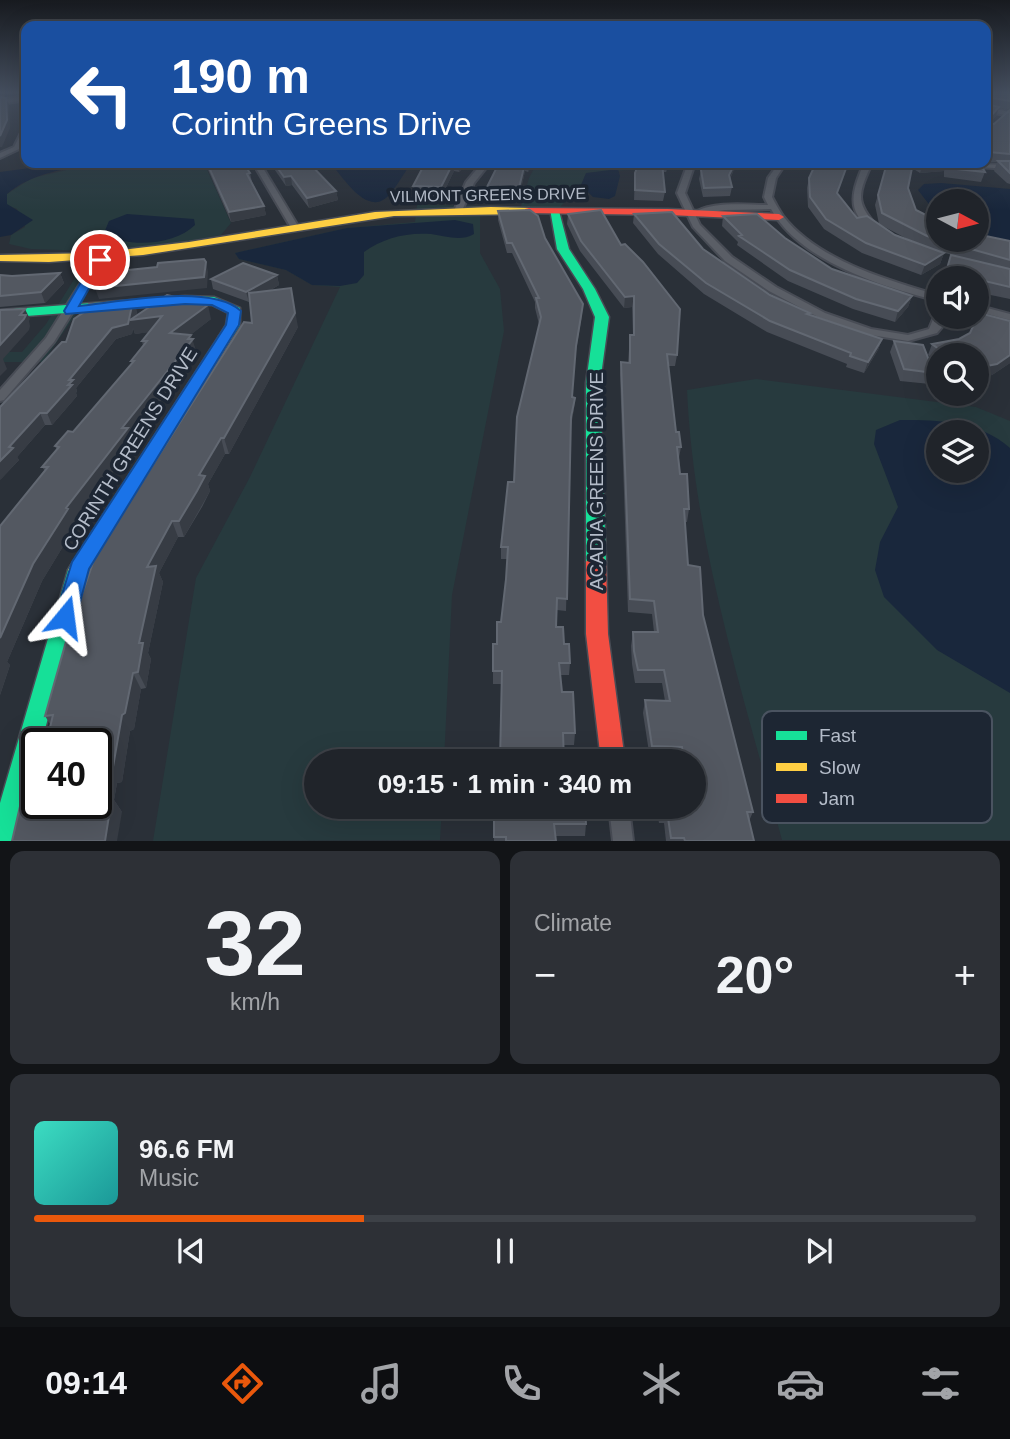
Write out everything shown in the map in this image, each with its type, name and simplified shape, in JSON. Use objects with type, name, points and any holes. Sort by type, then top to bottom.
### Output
[{"type":"street","points":[[0,156],[17,148],[21,140]]},
{"type":"street","points":[[991,166],[1010,167]]},
{"type":"street","points":[[259,168],[294,226]]},
{"type":"street","points":[[458,211],[470,182],[482,168]]},
{"type":"street","points":[[688,168],[680,185],[704,236],[726,258],[776,291],[828,317],[882,336],[906,338],[933,332],[934,329]]},
{"type":"street","points":[[779,168],[769,187],[776,212],[789,229],[855,270],[926,294]]},
{"type":"street","points":[[866,168],[855,193],[855,204],[862,216],[885,234]]},
{"type":"street","name":"VILMONT GREENS DRIVE","points":[[0,258],[100,260],[172,252],[294,226],[393,214],[458,211],[776,212]]},
{"type":"street","name":"ACADIA GREENS DRIVE","points":[[554,211],[563,249],[589,289],[602,317],[593,383],[597,634],[611,749]]},
{"type":"street","points":[[0,397],[28,368],[70,311],[100,260]]},
{"type":"street","name":"CORINTH GREENS DRIVE","points":[[0,314],[70,311],[185,300],[214,301],[235,311],[233,325],[79,567],[2,841]]},
{"type":"street","points":[[989,311],[1010,317]]},
{"type":"street","points":[[620,819],[623,841]]},
{"type":"green space","points":[[75,168],[206,168],[231,223],[221,235],[165,247],[110,254],[74,317],[43,362],[0,362],[0,352],[22,352],[46,324],[92,251],[31,249],[9,244],[11,235],[25,227],[17,209],[7,205],[7,194],[32,178]]},
{"type":"green space","points":[[534,168],[636,168],[586,174],[581,185],[561,206],[559,215],[480,215],[480,253],[500,289],[504,331],[452,595],[445,749],[304,749],[304,819],[441,819],[440,840],[153,841],[196,578],[250,477],[340,287],[312,285],[286,270],[239,259],[235,253],[347,228],[415,222],[417,205],[521,206]]},
{"type":"green space","points":[[756,379],[926,401],[926,406],[976,407],[1010,421],[1010,840],[782,840],[777,823],[992,823],[992,711],[762,711],[762,766],[722,618],[699,505],[687,390]]},
{"type":"water","points":[[30,168],[71,168],[27,181],[7,194],[7,204],[33,220],[11,235],[0,237],[0,172]]},
{"type":"water","points":[[334,168],[408,168],[389,195],[378,202],[362,198]]},
{"type":"water","points":[[618,169],[620,176],[615,196],[609,199],[593,197],[581,185],[586,173]]},
{"type":"water","points":[[924,184],[1010,189],[1010,244],[989,238],[989,189],[926,189],[926,200],[918,190]]},
{"type":"water","points":[[127,214],[194,219],[195,225],[164,241],[138,243],[104,233],[109,221]]},
{"type":"water","points":[[455,220],[473,224],[474,234],[458,238],[413,234],[387,240],[364,252],[364,275],[357,283],[340,286],[312,285],[286,270],[239,259],[235,253],[347,228]]},
{"type":"water","points":[[900,420],[926,421],[926,483],[989,483],[989,434],[1010,448],[1010,693],[937,650],[884,597],[875,570],[880,542],[898,507],[874,444],[876,430]]},
{"type":"building","points":[[991,131],[1010,131],[1010,154],[991,152]]},
{"type":"building","points":[[998,161],[1010,161],[1010,173]]},
{"type":"building","points":[[209,168],[246,168],[264,206],[229,212]]},
{"type":"building","points":[[278,168],[314,168],[336,191],[307,198],[291,176],[284,177]]},
{"type":"building","points":[[450,168],[441,187],[413,186],[422,169]]},
{"type":"building","points":[[496,168],[524,168],[519,188],[487,187]]},
{"type":"building","points":[[637,168],[663,168],[665,192],[635,190]]},
{"type":"building","points":[[732,168],[729,175],[732,187],[704,188],[701,170]]},
{"type":"building","points":[[814,168],[846,168],[837,193],[857,218],[867,216],[895,235],[926,246],[926,252],[944,253],[925,265],[866,243],[826,219],[810,197],[809,178]]},
{"type":"building","points":[[886,168],[912,168],[908,188],[916,210],[926,215],[926,235],[882,213],[878,195]]},
{"type":"building","points":[[948,168],[983,168],[985,172]]},
{"type":"building","points":[[530,210],[538,216],[545,238],[583,304],[572,397],[575,398],[571,417],[567,599],[557,598],[556,627],[563,627],[564,644],[569,644],[570,663],[559,663],[562,692],[573,692],[575,733],[563,733],[564,749],[500,749],[502,671],[493,671],[493,644],[497,644],[497,622],[501,622],[506,579],[508,547],[501,547],[508,482],[514,482],[517,417],[541,317],[536,298],[539,298],[512,243],[507,243],[498,211]]},
{"type":"building","points":[[601,210],[621,245],[625,244],[643,262],[680,309],[677,355],[667,354],[676,432],[679,432],[681,447],[677,447],[680,474],[687,474],[689,509],[684,509],[688,565],[700,567],[703,615],[753,812],[747,812],[754,841],[685,841],[684,838],[671,838],[668,819],[706,819],[706,749],[652,746],[645,700],[670,701],[664,670],[638,670],[634,651],[633,632],[658,632],[654,601],[630,599],[621,362],[630,363],[630,335],[634,335],[634,296],[625,297],[581,241],[568,214]]},
{"type":"building","points":[[672,212],[703,249],[770,295],[810,313],[807,314],[882,339],[868,362],[770,321],[706,283],[659,244],[634,214]]},
{"type":"building","points":[[757,214],[785,238],[832,269],[912,296],[898,311],[856,299],[790,270],[739,236],[742,235],[723,216]]},
{"type":"building","points":[[989,237],[1010,241],[1010,260],[982,252],[989,252]]},
{"type":"building","points":[[951,255],[1010,269],[1010,287],[989,282],[989,266],[948,266]]},
{"type":"building","points":[[204,259],[204,277],[95,288],[100,273],[157,267],[158,263]]},
{"type":"building","points":[[243,263],[277,275],[246,292],[211,279]]},
{"type":"building","points":[[60,273],[41,292],[0,296],[0,275]]},
{"type":"building","points":[[291,288],[295,313],[224,438],[221,438],[199,475],[205,476],[197,491],[179,521],[172,521],[147,567],[156,566],[139,643],[143,643],[138,672],[133,673],[112,767],[112,728],[50,728],[53,715],[45,716],[67,638],[96,554],[244,322],[252,323],[249,293]]},
{"type":"building","points":[[167,295],[208,305],[170,333],[191,335],[188,339],[193,339],[122,428],[128,428],[66,508],[68,509],[33,564],[0,638],[0,526],[48,467],[42,467],[59,447],[55,446],[68,431],[73,432],[134,361],[131,361],[147,341],[142,341],[162,316],[130,320]]},
{"type":"building","points":[[133,301],[128,324],[112,328],[69,380],[73,380],[68,385],[72,385],[47,413],[40,413],[0,461],[0,407],[62,342],[66,342],[74,319],[87,310],[89,304]]},
{"type":"building","points":[[25,309],[20,315],[26,315],[24,319],[0,345],[0,310]]},
{"type":"building","points":[[989,316],[1010,321],[1010,355],[997,364],[989,366],[989,343],[937,343],[959,339],[972,329],[989,329]]},
{"type":"building","points":[[894,341],[923,345],[926,353],[926,372],[904,369]]},
{"type":"building","points":[[21,802],[21,819],[108,819],[105,841],[12,841]]},
{"type":"building","points":[[494,819],[586,819],[586,824],[554,824],[556,841],[506,841],[506,837],[494,837]]},
{"type":"traffic: fast","points":[[554,211],[563,249],[589,289],[602,317],[593,383],[596,562]]},
{"type":"traffic: fast","points":[[0,314],[185,300],[214,301],[235,311],[233,325],[226,336]]},
{"type":"traffic: fast","points":[[2,841],[78,570]]},
{"type":"traffic: slow","points":[[0,258],[49,259],[143,252],[394,213],[452,210],[529,211]]},
{"type":"traffic: slow","points":[[78,570],[226,336]]},
{"type":"traffic: jam","points":[[529,211],[668,212],[779,217]]},
{"type":"traffic: jam","points":[[596,562],[597,634],[611,749]]},
{"type":"route","points":[[65,617],[79,567],[233,325],[235,311],[214,301],[185,300],[70,311],[100,260]]}]
